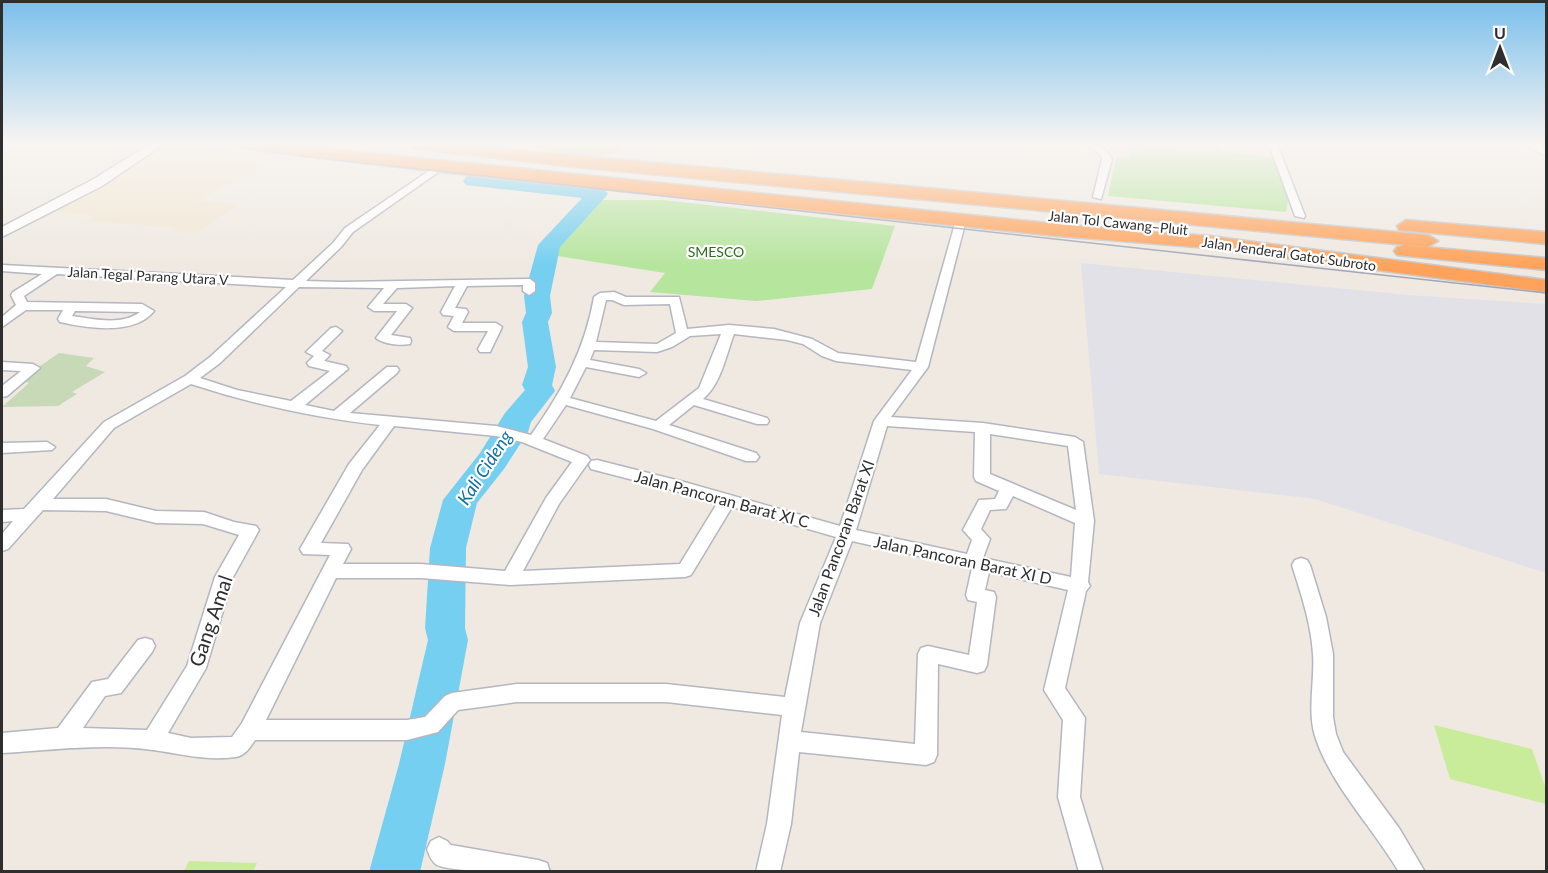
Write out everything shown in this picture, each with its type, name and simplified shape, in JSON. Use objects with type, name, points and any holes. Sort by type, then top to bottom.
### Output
[{"type":"highway","name":"Jalan Jenderal Gatot Subroto","points":[[607,185],[961,220],[1133,234],[1290,251],[1387,267],[1542,278]]},
{"type":"highway","name":"Jalan Tol Cawang–Pluit","points":[[724,185],[1546,264]]},
{"type":"highway","name":"Jalan Tol Cawang–Pluit","points":[[834,185],[1546,251]]},
{"type":"highway","points":[[866,185],[1019,201]]},
{"type":"highway","points":[[978,185],[1546,238]]},
{"type":"highway","points":[[1439,254],[1542,278]]},
{"type":"street","points":[[2,233],[94,185]]},
{"type":"street","points":[[2,545],[109,425],[190,379],[215,360],[349,230],[415,185]]},
{"type":"street","points":[[1098,197],[1101,185]]},
{"type":"street","points":[[1288,185],[1300,216]]},
{"type":"street","name":"Jalan Pancoran Barat XI","points":[[768,872],[779,824],[793,707],[810,623],[846,534],[881,421],[921,367],[961,220]]},
{"type":"street","points":[[155,275],[168,267]]},
{"type":"street","name":"Jalan Tegal Parang Utara V","points":[[2,268],[295,283],[393,285],[526,281],[529,283],[529,291]]},
{"type":"street","points":[[2,323],[20,301],[54,271]]},
{"type":"street","points":[[463,283],[447,312],[462,312],[454,327],[496,327],[485,349]]},
{"type":"street","points":[[393,285],[374,307],[406,308],[382,338],[405,340]]},
{"type":"street","points":[[2,295],[20,301],[70,308],[142,308],[148,311],[137,320],[125,322],[64,320],[70,308]]},
{"type":"street","points":[[530,440],[563,400],[584,363],[591,346],[600,297],[614,296],[624,302],[675,300],[682,333]]},
{"type":"street","points":[[591,346],[658,347],[669,344],[682,333],[729,329],[760,330],[803,340],[836,357],[921,367]]},
{"type":"street","points":[[658,426],[704,391],[711,379],[729,329]]},
{"type":"street","points":[[294,406],[341,369],[314,363],[323,355],[313,352],[336,331]]},
{"type":"street","points":[[584,363],[639,373]]},
{"type":"street","points":[[2,366],[33,368],[2,393]]},
{"type":"street","points":[[337,416],[392,370]]},
{"type":"street","name":"Jalan Pancoran Barat XI C","points":[[190,379],[234,393],[337,416],[389,423],[496,431],[530,440],[590,463],[684,487],[846,534]]},
{"type":"street","points":[[563,400],[658,426],[751,457]]},
{"type":"street","points":[[692,400],[762,421]]},
{"type":"street","points":[[881,421],[983,428],[1076,442],[1086,521],[1081,586],[1054,690],[1074,718],[1068,797],[1091,872]]},
{"type":"street","points":[[2,743],[64,737],[153,740],[191,748],[237,747],[250,730],[342,549],[309,549],[355,468],[389,423]]},
{"type":"street","points":[[983,428],[981,475],[984,479],[1009,486],[1072,517],[1086,521]]},
{"type":"street","points":[[2,448],[46,447]]},
{"type":"street","points":[[510,578],[552,502],[590,463]]},
{"type":"street","points":[[789,741],[926,755],[928,654],[977,665],[987,597],[975,595],[981,539],[972,530],[985,504],[1000,505],[1009,486]]},
{"type":"street","points":[[330,571],[421,571],[510,578],[685,570],[727,501]]},
{"type":"street","name":"Gang Amal","points":[[35,510],[106,505],[156,517],[204,518],[233,528],[250,530],[224,577],[196,668],[153,740]]},
{"type":"street","points":[[2,516],[35,510]]},
{"type":"street","name":"Jalan Pancoran Barat XI D","points":[[846,534],[1081,586]]},
{"type":"street","points":[[1301,565],[1317,617],[1323,654],[1322,717],[1325,734],[1334,758],[1391,836],[1413,872]]},
{"type":"street","points":[[64,737],[99,688],[114,687],[145,646]]},
{"type":"street","points":[[250,730],[407,730],[431,725],[452,702],[517,693],[666,693],[793,707]]},
{"type":"street","points":[[439,849],[444,856],[538,872]]},
{"type":"shaded area","points":[[90,185],[228,185],[198,201],[239,205],[195,233],[173,230],[177,227],[86,221],[96,215],[43,211]]},
{"type":"shaded area","points":[[1081,263],[1408,295],[1546,304],[1546,573],[1315,499],[1099,474]]},
{"type":"green space","points":[[1110,185],[1283,185],[1288,200],[1286,212],[1108,196]]},
{"type":"green space","name":"SMESCO","points":[[599,200],[663,200],[895,226],[872,289],[756,301],[650,292],[665,273],[551,255],[574,225]]},
{"type":"green space","points":[[59,353],[94,358],[86,366],[105,372],[72,392],[77,394],[58,406],[2,407],[29,383],[20,380]]},
{"type":"green space","points":[[1434,725],[1532,749],[1546,789],[1546,804],[1450,779]]},
{"type":"green space","points":[[189,861],[257,863],[253,871],[184,871]]},
{"type":"waterway","name":"Kali Cideng","points":[[394,872],[422,764],[448,640],[445,628],[448,548],[460,500],[492,461],[512,432],[516,420],[540,391],[537,385],[542,367],[535,322],[539,313],[537,296],[549,245],[598,194],[509,185]]},
{"type":"tram line","points":[[561,185],[1546,293]]}]
